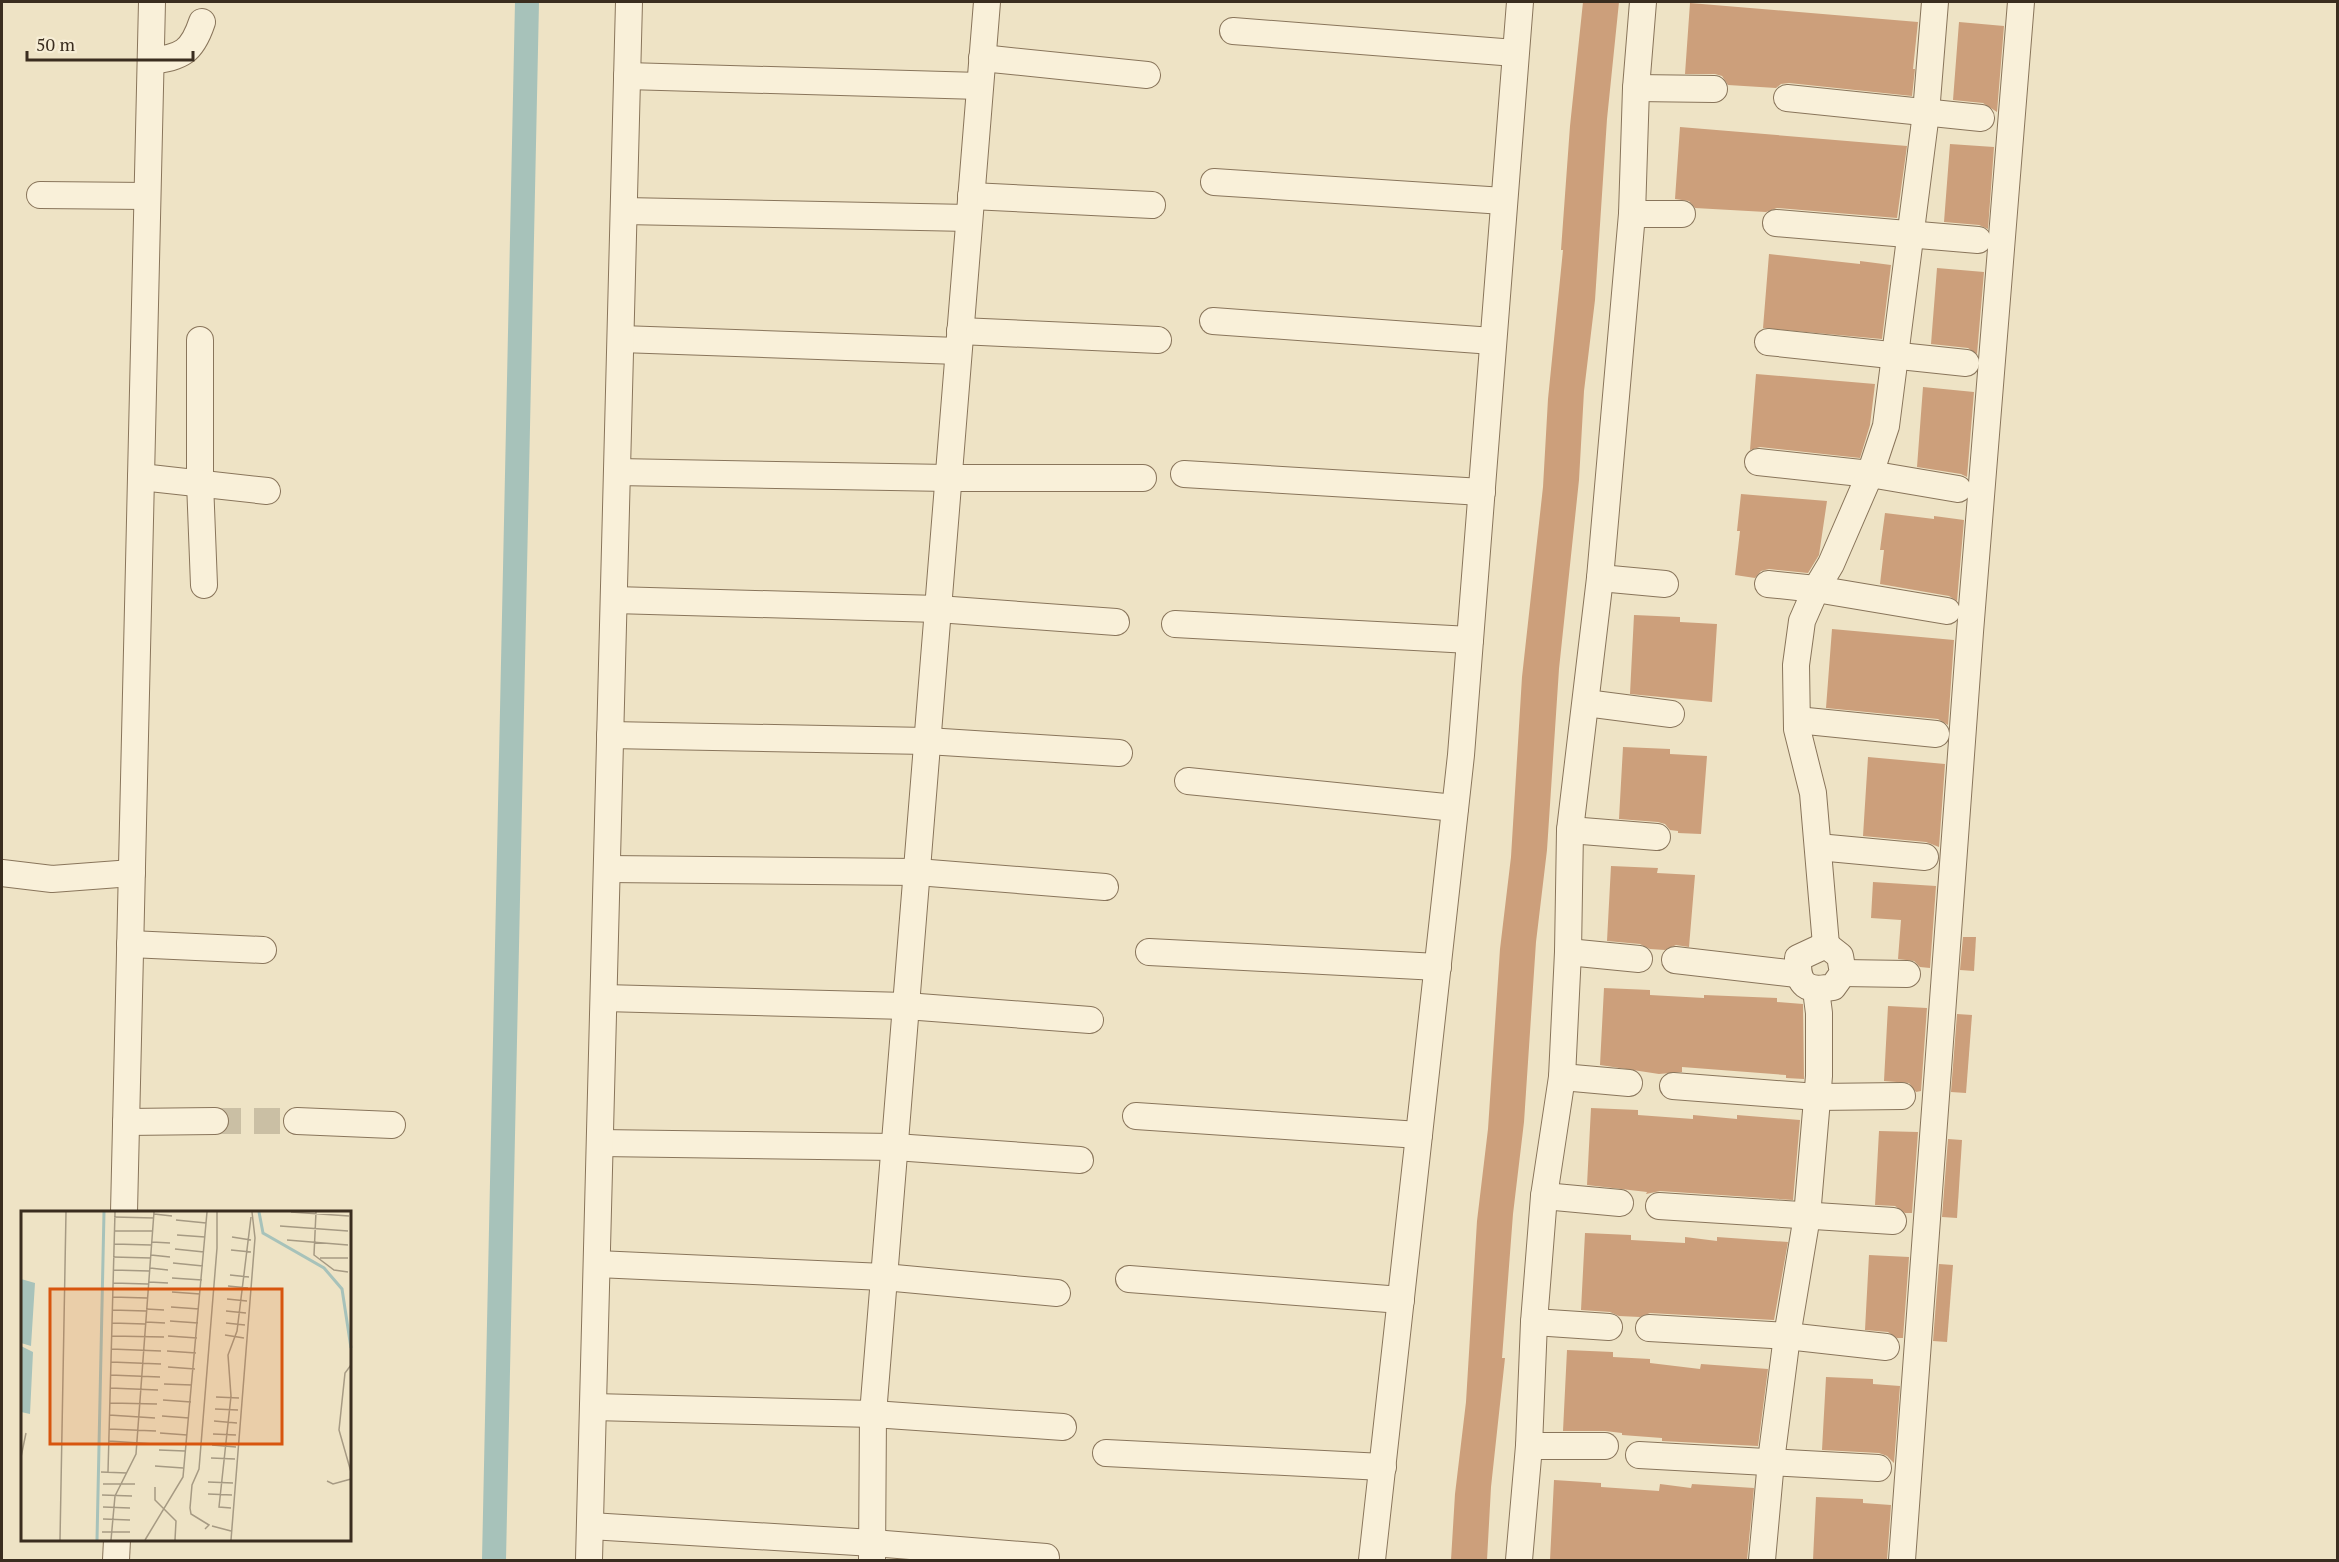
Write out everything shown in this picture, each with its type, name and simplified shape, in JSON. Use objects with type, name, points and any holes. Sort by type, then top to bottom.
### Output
[{"type":"street","points":[[124,1211],[152,2]]},
{"type":"street","points":[[589,1560],[629,2]]},
{"type":"street","points":[[872,1551],[873,1414],[987,2]]},
{"type":"street","points":[[1372,1560],[1455,808],[1520,2]]},
{"type":"street","points":[[1519,1560],[1529,1446],[1534,1322],[1544,1196],[1562,1077],[1568,952],[1570,830],[1600,578],[1632,214],[1636,88],[1643,2]]},
{"type":"street","points":[[1675,960],[1833,987],[1842,973],[1840,956],[1826,945],[1813,793],[1797,729],[1797,654],[1802,621],[1816,589],[1831,564],[1869,474],[1886,426],[1926,114],[1935,2]]},
{"type":"street","points":[[1902,1560],[1970,633],[2021,2]]},
{"type":"street","points":[[151,61],[182,54],[195,42],[202,22]]},
{"type":"street","points":[[1233,32],[1515,53]]},
{"type":"street","points":[[982,58],[1147,75]]},
{"type":"street","points":[[627,76],[980,86]]},
{"type":"street","points":[[1636,88],[1714,89]]},
{"type":"street","points":[[1787,98],[1981,118]]},
{"type":"street","points":[[1214,182],[1504,201]]},
{"type":"street","points":[[40,195],[147,196]]},
{"type":"street","points":[[624,211],[1152,206]]},
{"type":"street","points":[[1632,214],[1682,214]]},
{"type":"street","points":[[1776,223],[1978,240]]},
{"type":"street","points":[[1213,321],[1493,341]]},
{"type":"street","points":[[621,339],[1158,340]]},
{"type":"street","points":[[200,340],[200,482],[204,585]]},
{"type":"street","points":[[1768,342],[1966,363]]},
{"type":"street","points":[[1758,462],[1869,474],[1958,489]]},
{"type":"street","points":[[617,472],[948,478],[1143,478]]},
{"type":"street","points":[[1184,474],[1482,492]]},
{"type":"street","points":[[141,477],[267,490]]},
{"type":"street","points":[[1600,578],[1665,584]]},
{"type":"street","points":[[1768,584],[1816,589],[1947,611]]},
{"type":"street","points":[[614,600],[938,609],[1116,622]]},
{"type":"street","points":[[1175,624],[1470,640]]},
{"type":"street","points":[[1586,703],[1671,714]]},
{"type":"street","points":[[1797,720],[1936,734]]},
{"type":"street","points":[[610,735],[927,741],[1119,753]]},
{"type":"street","points":[[1188,782],[1455,808]]},
{"type":"street","points":[[1570,830],[1657,837]]},
{"type":"street","points":[[1818,847],[1925,857]]},
{"type":"street","points":[[607,869],[917,872],[1104,887]]},
{"type":"street","points":[[2,873],[52,879],[132,873]]},
{"type":"street","points":[[130,944],[263,950]]},
{"type":"street","points":[[1762,1560],[1771,1461],[1787,1336],[1807,1216],[1817,1097],[1819,1013],[1798,958],[1826,945]]},
{"type":"street","points":[[1149,952],[1438,967]]},
{"type":"street","points":[[1568,952],[1639,960]]},
{"type":"street","points":[[1842,973],[1907,974]]},
{"type":"street","points":[[604,999],[906,1006],[1090,1020]]},
{"type":"street","points":[[1562,1077],[1629,1083]]},
{"type":"street","points":[[1673,1086],[1817,1097],[1902,1096]]},
{"type":"street","points":[[1136,1116],[1419,1135]]},
{"type":"street","points":[[126,1122],[215,1121]]},
{"type":"street","points":[[297,1121],[392,1125]]},
{"type":"street","points":[[600,1143],[895,1147],[1080,1160]]},
{"type":"street","points":[[1544,1196],[1620,1203]]},
{"type":"street","points":[[1659,1206],[1893,1221]]},
{"type":"street","points":[[597,1264],[884,1277],[1057,1293]]},
{"type":"street","points":[[1129,1279],[1401,1300]]},
{"type":"street","points":[[1534,1322],[1609,1327]]},
{"type":"street","points":[[1649,1328],[1787,1336],[1886,1347]]},
{"type":"street","points":[[593,1407],[873,1414],[1064,1427]]},
{"type":"street","points":[[1529,1446],[1605,1446]]},
{"type":"street","points":[[1106,1454],[1383,1467]]},
{"type":"street","points":[[1639,1455],[1878,1468]]},
{"type":"street","points":[[590,1526],[872,1551],[1046,1557]]},
{"type":"street","points":[[116,1560],[117,1541]]},
{"type":"building","points":[[1583,2],[1619,2],[1607,119],[1595,300],[1584,391],[1579,480],[1559,669],[1547,850],[1536,942],[1524,1122],[1513,1214],[1502,1358],[1505,1358],[1491,1487],[1487,1560],[1451,1560],[1455,1494],[1466,1402],[1477,1221],[1488,1129],[1500,949],[1511,857],[1522,677],[1543,487],[1548,399],[1563,250],[1561,250],[1570,126]]},
{"type":"building","points":[[1690,3],[1918,22],[1912,96],[1789,83],[1781,84],[1776,88],[1728,85],[1722,76],[1715,74],[1685,74]]},
{"type":"building","points":[[1959,22],[2004,26],[1997,112],[1983,103],[1953,100]]},
{"type":"building","points":[[1680,127],[1907,146],[1897,218],[1777,208],[1766,212],[1695,208],[1689,201],[1675,199]]},
{"type":"building","points":[[1950,144],[1994,147],[1988,229],[1979,225],[1944,222]]},
{"type":"building","points":[[1769,254],[1891,265],[1882,339],[1763,328]]},
{"type":"building","points":[[1937,268],[1984,272],[1977,354],[1968,348],[1931,344]]},
{"type":"building","points":[[1756,374],[1875,384],[1870,425],[1860,458],[1760,447],[1750,450]]},
{"type":"building","points":[[1923,387],[1974,392],[1967,477],[1917,467]]},
{"type":"building","points":[[1741,494],[1827,501],[1819,555],[1808,573],[1769,569],[1761,571],[1755,578],[1735,575]]},
{"type":"building","points":[[1885,513],[1964,520],[1957,601],[1949,596],[1880,584],[1884,550],[1880,550]]},
{"type":"building","points":[[1634,615],[1680,617],[1680,622],[1717,624],[1712,702],[1630,694]]},
{"type":"building","points":[[1832,629],[1954,640],[1948,725],[1938,719],[1826,708]]},
{"type":"building","points":[[1623,747],[1670,749],[1670,754],[1707,756],[1701,834],[1678,833],[1658,822],[1619,819]]},
{"type":"building","points":[[1868,757],[1945,764],[1939,847],[1926,842],[1863,836]]},
{"type":"building","points":[[1611,866],[1658,868],[1657,873],[1695,875],[1689,947],[1676,945],[1665,950],[1650,949],[1640,944],[1607,941]]},
{"type":"building","points":[[1873,882],[1936,886],[1930,968],[1920,967],[1914,961],[1898,959],[1901,920],[1871,918]]},
{"type":"building","points":[[1963,937],[1976,937],[1974,971],[1960,970]]},
{"type":"building","points":[[1604,988],[1650,990],[1650,995],[1777,998],[1777,1002],[1803,1004],[1804,1079],[1786,1078],[1786,1075],[1682,1067],[1682,1072],[1659,1074],[1600,1065]]},
{"type":"building","points":[[1888,1006],[1927,1008],[1921,1091],[1916,1092],[1909,1083],[1884,1081]]},
{"type":"building","points":[[1957,1014],[1972,1015],[1966,1093],[1951,1092]]},
{"type":"building","points":[[1591,1108],[1638,1110],[1638,1115],[1693,1119],[1693,1115],[1737,1119],[1737,1115],[1800,1120],[1793,1200],[1660,1191],[1646,1194],[1647,1192],[1587,1185]]},
{"type":"building","points":[[1879,1131],[1918,1132],[1912,1213],[1905,1213],[1895,1206],[1875,1205]]},
{"type":"building","points":[[1948,1139],[1962,1140],[1957,1218],[1942,1217]]},
{"type":"building","points":[[1585,1233],[1631,1235],[1631,1240],[1685,1243],[1685,1237],[1717,1241],[1717,1237],[1788,1242],[1774,1320],[1650,1313],[1640,1317],[1619,1316],[1610,1312],[1581,1310]]},
{"type":"building","points":[[1869,1255],[1909,1257],[1903,1338],[1897,1338],[1888,1332],[1865,1330]]},
{"type":"building","points":[[1939,1264],[1953,1265],[1947,1342],[1933,1341]]},
{"type":"building","points":[[1567,1350],[1613,1352],[1613,1357],[1650,1359],[1650,1363],[1700,1369],[1701,1364],[1768,1369],[1758,1446],[1662,1441],[1662,1438],[1622,1435],[1622,1433],[1605,1431],[1563,1431]]},
{"type":"building","points":[[1826,1377],[1873,1379],[1873,1384],[1900,1386],[1894,1463],[1887,1456],[1879,1453],[1822,1450]]},
{"type":"building","points":[[1554,1480],[1601,1483],[1601,1487],[1659,1491],[1660,1484],[1691,1488],[1692,1484],[1754,1488],[1747,1560],[1550,1560]]},
{"type":"building","points":[[1816,1497],[1863,1499],[1863,1503],[1891,1505],[1887,1560],[1813,1560]]},
{"type":"waterway","points":[[494,1560],[527,2]]},
{"type":"tunnel","points":[[215,1121],[297,1121]]}]
